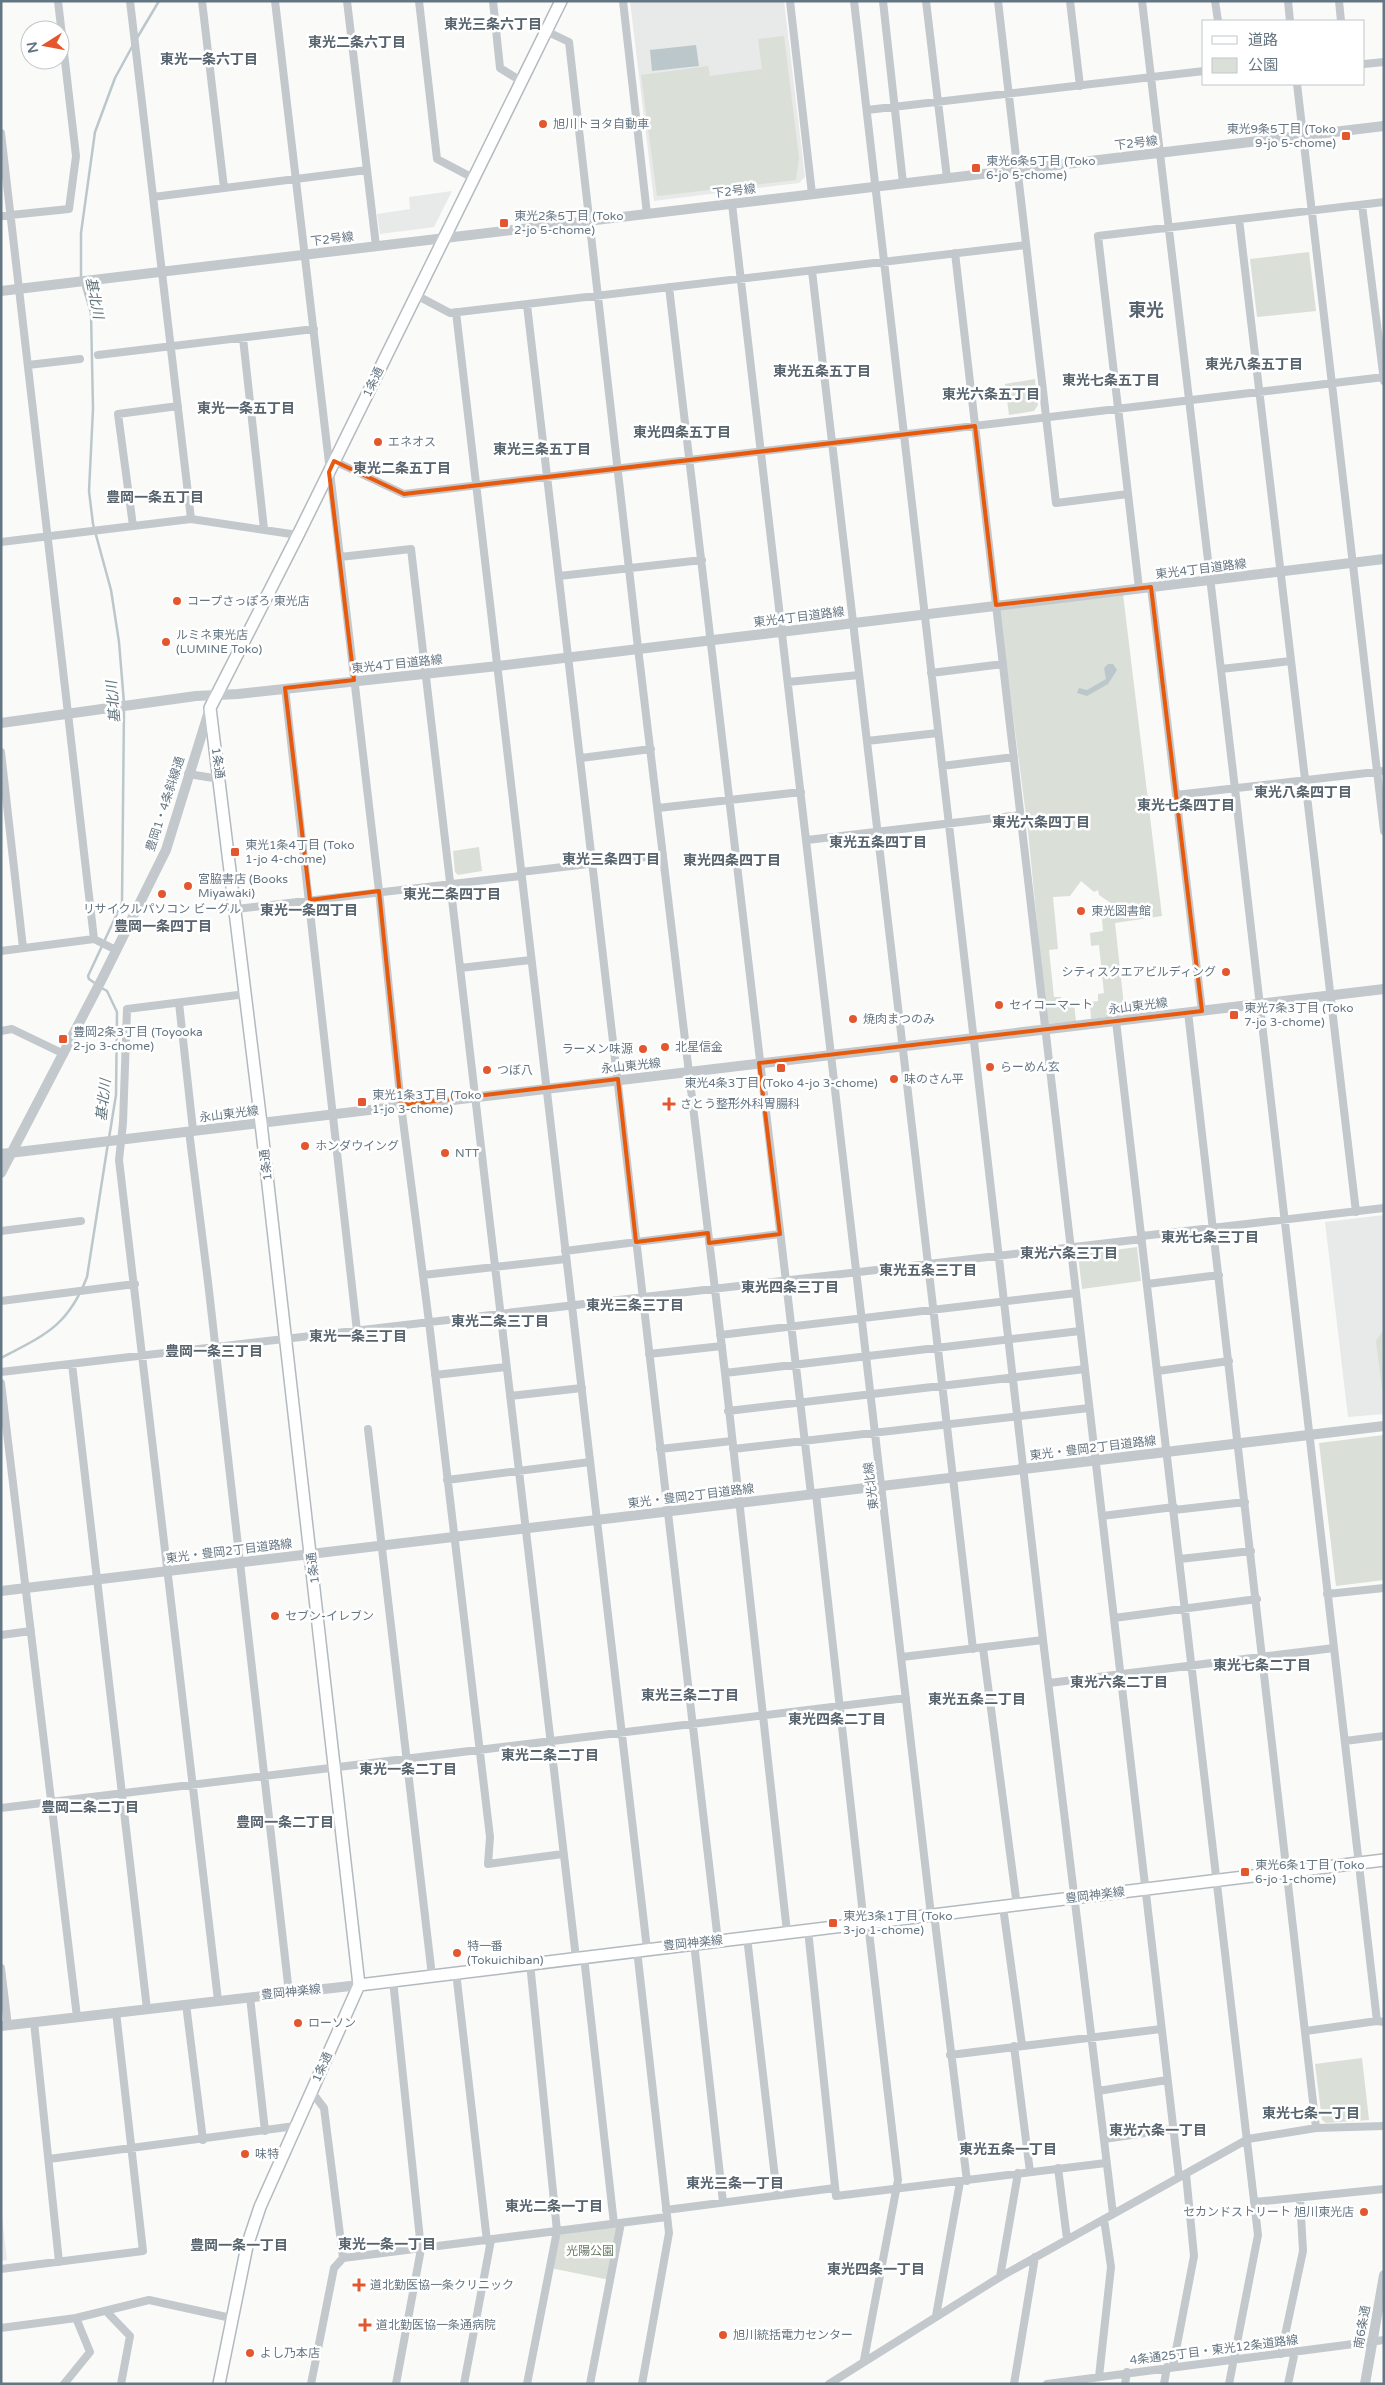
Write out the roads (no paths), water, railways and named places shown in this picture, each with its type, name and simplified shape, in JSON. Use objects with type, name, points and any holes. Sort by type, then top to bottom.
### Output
[{"type":"main road","name":"1条通","points":[[219,2384],[247,2246],[260,2206],[359,1985],[236,908],[210,708],[298,535],[561,1]]},
{"type":"main road","name":"豊岡神楽線","points":[[359,1985],[1384,1860]]},
{"type":"street","points":[[1,216],[69,209],[76,156],[58,1]]},
{"type":"street","points":[[130,1],[191,519]]},
{"type":"street","points":[[202,1],[224,188]]},
{"type":"street","points":[[275,1],[379,891],[401,1105],[429,1322],[453,1538],[490,1837],[488,1864],[563,1854]]},
{"type":"street","points":[[347,1],[376,246]]},
{"type":"street","points":[[420,1],[437,159],[473,178]]},
{"type":"street","points":[[493,1],[500,68],[521,81]]},
{"type":"street","points":[[623,1],[647,214]]},
{"type":"street","points":[[790,1],[812,194]]},
{"type":"street","points":[[854,1],[1043,1640],[1113,2214]]},
{"type":"street","points":[[883,1],[903,183]]},
{"type":"street","points":[[926,1],[947,178]]},
{"type":"street","points":[[998,1],[1056,503],[1128,494]]},
{"type":"street","points":[[1070,1],[1080,86]]},
{"type":"street","points":[[1142,1],[1170,228],[1327,1594],[1380,2022],[1306,2031]]},
{"type":"street","points":[[1215,1],[1218,20]]},
{"type":"street","points":[[1288,1],[1290,20]]},
{"type":"street","points":[[1339,1],[1341,20]]},
{"type":"street","points":[[546,31],[569,42],[638,648],[722,1346],[787,1932]]},
{"type":"street","points":[[1365,64],[1384,62]]},
{"type":"street","points":[[867,110],[1202,72]]},
{"type":"street","points":[[1297,85],[1353,563],[1380,771],[1384,831]]},
{"type":"street","name":"下2号線","points":[[19,289],[1384,126]]},
{"type":"street","points":[[1,134],[69,714],[100,942]]},
{"type":"street","points":[[154,197],[367,170]]},
{"type":"street","points":[[1140,588],[1098,236],[1384,202]]},
{"type":"street","name":"東光北線","points":[[732,204],[964,2181],[936,2316]]},
{"type":"street","points":[[1362,204],[1384,382]]},
{"type":"street","points":[[1240,219],[1356,1212]]},
{"type":"street","points":[[416,295],[450,313],[1026,245]]},
{"type":"street","points":[[955,253],[1121,1674],[1144,1889],[1173,2129],[1183,2175],[1194,2256],[1170,2367],[1164,2384]]},
{"type":"street","points":[[812,271],[973,1649]]},
{"type":"street","points":[[669,288],[805,1442],[814,1494],[838,1705],[898,2180],[864,2360]]},
{"type":"street","points":[[1,291],[19,289]]},
{"type":"street","points":[[527,305],[718,1941]]},
{"type":"street","points":[[456,312],[622,1732],[669,2233],[642,2384]]},
{"type":"street","points":[[98,355],[314,329]]},
{"type":"street","points":[[243,338],[264,529]]},
{"type":"street","points":[[28,365],[80,359]]},
{"type":"street","points":[[334,461],[404,494],[762,453],[1384,377]]},
{"type":"street","points":[[133,526],[118,414],[178,406]]},
{"type":"street","points":[[1,542],[191,519],[298,535]]},
{"type":"street","points":[[340,557],[411,549],[563,1854],[580,1958],[618,2224],[590,2384]]},
{"type":"street","name":"東光4丁目道路線","points":[[1,723],[196,696],[498,666],[1384,559]]},
{"type":"street","points":[[559,576],[702,560]]},
{"type":"street","points":[[1151,587],[1202,1011]]},
{"type":"street","points":[[1221,669],[1292,661]]},
{"type":"street","points":[[931,673],[1003,664]]},
{"type":"street","points":[[788,682],[859,675]]},
{"type":"street","points":[[285,688],[357,1331]]},
{"type":"street","name":"豊岡1・4条斜線通","points":[[1,1173],[7,1154],[64,1054],[166,850],[210,708]]},
{"type":"street","points":[[866,741],[938,733]]},
{"type":"street","points":[[581,758],[651,749]]},
{"type":"street","points":[[1,752],[23,948]]},
{"type":"street","points":[[942,766],[1014,757]]},
{"type":"street","points":[[1176,796],[1380,771]]},
{"type":"street","points":[[188,774],[220,779]]},
{"type":"street","points":[[658,808],[801,792]]},
{"type":"street","points":[[808,840],[1021,815]]},
{"type":"street","points":[[236,908],[450,884],[593,863],[663,855]]},
{"type":"street","points":[[1,951],[100,942],[116,950]]},
{"type":"street","points":[[460,968],[531,960]]},
{"type":"street","name":"永山東光線","points":[[7,1154],[401,1105],[1384,989]]},
{"type":"street","points":[[218,2000],[144,1355],[117,1140],[123,1124],[127,1010],[246,994]]},
{"type":"street","points":[[179,1003],[191,1131],[288,1992]]},
{"type":"street","points":[[1188,1012],[1246,1502],[1316,2128]]},
{"type":"street","points":[[1116,1021],[1168,1452],[1258,2236],[1229,2384]]},
{"type":"street","points":[[1,1030],[12,1029],[64,1054]]},
{"type":"street","points":[[1,1372],[928,1264],[1384,1208]]},
{"type":"street","points":[[1,1231],[81,1221]]},
{"type":"street","points":[[423,1276],[494,1267],[636,1242],[708,1233]]},
{"type":"street","points":[[709,1243],[780,1234]]},
{"type":"street","points":[[1148,1284],[1219,1275]]},
{"type":"street","points":[[1,1301],[135,1284]]},
{"type":"street","points":[[720,1335],[1076,1293]]},
{"type":"street","points":[[725,1374],[1080,1331]]},
{"type":"street","points":[[649,1354],[722,1346]]},
{"type":"street","points":[[1158,1371],[1229,1361]]},
{"type":"street","points":[[72,1364],[147,2009]]},
{"type":"street","points":[[435,1375],[506,1367]]},
{"type":"street","points":[[728,1411],[1085,1369]]},
{"type":"street","points":[[1,1383],[76,2017]]},
{"type":"street","points":[[510,1396],[582,1388]]},
{"type":"street","points":[[660,1449],[805,1442],[1089,1408]]},
{"type":"street","name":"東光・豊岡2丁目道路線","points":[[1,1591],[1384,1426]]},
{"type":"street","points":[[368,1429],[432,1976]]},
{"type":"street","points":[[447,1480],[590,1462]]},
{"type":"street","points":[[1102,1516],[1246,1502]]},
{"type":"street","points":[[1180,1559],[1251,1551]]},
{"type":"street","points":[[1327,1594],[1384,1588]]},
{"type":"street","points":[[1114,1618],[1257,1599]]},
{"type":"street","points":[[1,1635],[31,1631]]},
{"type":"street","points":[[902,1657],[1043,1640]]},
{"type":"street","points":[[983,1648],[1017,1906]]},
{"type":"street","points":[[1049,1683],[1334,1648]]},
{"type":"street","points":[[1,1808],[906,1698]]},
{"type":"street","points":[[1345,1740],[1384,1736]]},
{"type":"street","points":[[1003,1907],[1030,2172]]},
{"type":"street","points":[[808,1930],[836,2196],[1106,2163]]},
{"type":"street","points":[[747,1937],[777,2195]]},
{"type":"street","points":[[694,1943],[723,2202]]},
{"type":"street","points":[[527,2384],[557,2231],[530,1964]]},
{"type":"street","points":[[1,1968],[4,2026]]},
{"type":"street","points":[[456,1972],[489,2241],[464,2384]]},
{"type":"street","points":[[393,1980],[422,2249],[396,2384]]},
{"type":"street","name":"豊岡神楽線","points":[[4,2026],[359,1985]]},
{"type":"street","points":[[250,1997],[265,2132]]},
{"type":"street","points":[[186,2004],[203,2140]]},
{"type":"street","points":[[1,2269],[143,2251],[133,2148],[116,2012]]},
{"type":"street","points":[[34,2022],[60,2262]]},
{"type":"street","points":[[950,2055],[1161,2029]]},
{"type":"street","points":[[1098,2091],[1167,2080]]},
{"type":"street","points":[[311,2091],[324,2108],[343,2258]]},
{"type":"street","points":[[49,2159],[265,2132],[295,2126]]},
{"type":"street","points":[[830,2384],[864,2360],[1000,2277],[1248,2139],[1316,2128],[1384,2126]]},
{"type":"street","points":[[1104,2139],[1173,2129]]},
{"type":"street","points":[[1058,2168],[1067,2239]]},
{"type":"street","points":[[1000,2277],[1018,2173]]},
{"type":"street","points":[[312,2384],[334,2268],[343,2258],[618,2224],[723,2202],[835,2188]]},
{"type":"street","points":[[1254,2202],[1384,2189]]},
{"type":"street","points":[[1281,2354],[1303,2251],[1300,2198]]},
{"type":"street","points":[[1099,2377],[1111,2267],[1104,2219]]},
{"type":"street","points":[[1014,2384],[1035,2257]]},
{"type":"street","name":"南6条通","points":[[1365,2384],[1384,2275]]},
{"type":"street","points":[[1,2328],[76,2318],[149,2300],[231,2318]]},
{"type":"street","points":[[106,2311],[130,2336],[121,2384]]},
{"type":"street","points":[[64,2384],[90,2352],[76,2318]]},
{"type":"street","name":"4条通25丁目・東光12条道路線","points":[[1047,2384],[1073,2382],[1127,2372],[1384,2340]]},
{"type":"street","points":[[1288,2384],[1295,2351]]},
{"type":"street","points":[[1125,2384],[1127,2372]]},
{"type":"waterway","name":"基北川","points":[[137,38],[159,1]]},
{"type":"waterway","name":"基北川","points":[[81,278],[81,233],[95,132],[115,78],[133,45]]},
{"type":"waterway","name":"基北川","points":[[82,283],[91,313],[93,409],[89,491],[93,524],[111,590],[119,642],[124,703]]},
{"type":"waterway","name":"基北川","points":[[96,984],[88,976],[122,903],[124,709]]},
{"type":"waterway","name":"基北川","points":[[100,987],[107,991],[117,1012],[116,1095],[109,1138]]},
{"type":"waterway","name":"基北川","points":[[1,1358],[30,1343],[53,1327],[63,1318],[80,1294],[87,1277],[108,1143]]},
{"type":"place","name":"旭川トヨタ自動車","points":[[543,124]]},
{"type":"place","name":"東光9条5丁目 (Toko 9-jo 5-chome)","points":[[1346,136]]},
{"type":"place","name":"東光6条5丁目 (Toko 6-jo 5-chome)","points":[[976,168]]},
{"type":"place","name":"東光2条5丁目 (Toko 2-jo 5-chome)","points":[[504,223]]},
{"type":"place","name":"エネオス","points":[[378,442]]},
{"type":"place","name":"コープさっぽろ 東光店","points":[[177,601]]},
{"type":"place","name":"ルミネ東光店 (LUMINE Toko)","points":[[166,642]]},
{"type":"place","name":"東光1条4丁目 (Toko 1-jo 4-chome)","points":[[235,852]]},
{"type":"place","name":"宮脇書店 (Books Miyawaki)","points":[[188,886]]},
{"type":"place","name":"リサイクルパソコン ビーグル","points":[[162,894]]},
{"type":"place","name":"東光図書館","points":[[1081,911]]},
{"type":"place","name":"シティスクエアビルディング","points":[[1226,972]]},
{"type":"place","name":"セイコーマート","points":[[999,1005]]},
{"type":"place","name":"東光7条3丁目 (Toko 7-jo 3-chome)","points":[[1234,1015]]},
{"type":"place","name":"焼肉まつのみ","points":[[853,1019]]},
{"type":"place","name":"豊岡2条3丁目 (Toyooka 2-jo 3-chome)","points":[[63,1039]]},
{"type":"place","name":"北星信金","points":[[665,1047]]},
{"type":"place","name":"ラーメン味源","points":[[643,1049]]},
{"type":"place","name":"らーめん玄","points":[[990,1067]]},
{"type":"place","name":"東光4条3丁目 (Toko 4-jo 3-chome)","points":[[781,1068]]},
{"type":"place","name":"つぼ八","points":[[487,1070]]},
{"type":"place","name":"味のさん平","points":[[894,1079]]},
{"type":"place","name":"東光1条3丁目 (Toko 1-jo 3-chome)","points":[[362,1102]]},
{"type":"place","name":"さとう整形外科胃腸科","points":[[669,1104]]},
{"type":"place","name":"ホンダウイング","points":[[305,1146]]},
{"type":"place","name":"NTT","points":[[445,1153]]},
{"type":"place","name":"セブン-イレブン","points":[[275,1616]]},
{"type":"place","name":"東光6条1丁目 (Toko 6-jo 1-chome)","points":[[1245,1872]]},
{"type":"place","name":"東光3条1丁目 (Toko 3-jo 1-chome)","points":[[833,1923]]},
{"type":"place","name":"特一番 (Tokuichiban)","points":[[457,1953]]},
{"type":"place","name":"ローソン","points":[[298,2023]]},
{"type":"place","name":"味特","points":[[245,2154]]},
{"type":"place","name":"セカンドストリート 旭川東光店","points":[[1364,2212]]},
{"type":"place","name":"道北勤医協一条クリニック","points":[[359,2285]]},
{"type":"place","name":"道北勤医協一条通病院","points":[[365,2325]]},
{"type":"place","name":"旭川統括電力センター","points":[[723,2335]]},
{"type":"place","name":"よし乃本店","points":[[250,2353]]},
{"type":"district","name":"東光三条六丁目","points":[[493,24]]},
{"type":"district","name":"東光二条六丁目","points":[[357,42]]},
{"type":"district","name":"東光一条六丁目","points":[[209,59]]},
{"type":"district","name":"東光","points":[[1146,310]]},
{"type":"district","name":"東光八条五丁目","points":[[1254,364]]},
{"type":"district","name":"東光五条五丁目","points":[[822,371]]},
{"type":"district","name":"東光七条五丁目","points":[[1111,380]]},
{"type":"district","name":"東光六条五丁目","points":[[991,394]]},
{"type":"district","name":"東光一条五丁目","points":[[246,408]]},
{"type":"district","name":"東光四条五丁目","points":[[682,432]]},
{"type":"district","name":"東光三条五丁目","points":[[542,449]]},
{"type":"district","name":"東光二条五丁目","points":[[402,468]]},
{"type":"district","name":"豊岡一条五丁目","points":[[155,497]]},
{"type":"district","name":"東光八条四丁目","points":[[1303,792]]},
{"type":"district","name":"東光七条四丁目","points":[[1186,805]]},
{"type":"district","name":"東光六条四丁目","points":[[1041,822]]},
{"type":"district","name":"東光五条四丁目","points":[[878,842]]},
{"type":"district","name":"東光三条四丁目","points":[[611,859]]},
{"type":"district","name":"東光四条四丁目","points":[[732,860]]},
{"type":"district","name":"東光二条四丁目","points":[[452,894]]},
{"type":"district","name":"東光一条四丁目","points":[[309,910]]},
{"type":"district","name":"豊岡一条四丁目","points":[[163,926]]},
{"type":"district","name":"東光七条三丁目","points":[[1210,1237]]},
{"type":"district","name":"東光六条三丁目","points":[[1069,1253]]},
{"type":"district","name":"東光五条三丁目","points":[[928,1270]]},
{"type":"district","name":"東光四条三丁目","points":[[790,1287]]},
{"type":"district","name":"東光三条三丁目","points":[[635,1305]]},
{"type":"district","name":"東光二条三丁目","points":[[500,1321]]},
{"type":"district","name":"東光一条三丁目","points":[[358,1336]]},
{"type":"district","name":"豊岡一条三丁目","points":[[214,1351]]},
{"type":"district","name":"東光七条二丁目","points":[[1262,1665]]},
{"type":"district","name":"東光六条二丁目","points":[[1119,1682]]},
{"type":"district","name":"東光三条二丁目","points":[[690,1695]]},
{"type":"district","name":"東光五条二丁目","points":[[977,1699]]},
{"type":"district","name":"東光四条二丁目","points":[[837,1719]]},
{"type":"district","name":"東光二条二丁目","points":[[550,1755]]},
{"type":"district","name":"東光一条二丁目","points":[[408,1769]]},
{"type":"district","name":"豊岡二条二丁目","points":[[90,1807]]},
{"type":"district","name":"豊岡一条二丁目","points":[[285,1822]]},
{"type":"district","name":"東光七条一丁目","points":[[1311,2113]]},
{"type":"district","name":"東光六条一丁目","points":[[1158,2130]]},
{"type":"district","name":"東光五条一丁目","points":[[1008,2149]]},
{"type":"district","name":"東光三条一丁目","points":[[735,2183]]},
{"type":"district","name":"東光二条一丁目","points":[[554,2206]]},
{"type":"district","name":"東光一条一丁目","points":[[387,2244]]},
{"type":"district","name":"豊岡一条一丁目","points":[[239,2245]]},
{"type":"district","name":"東光四条一丁目","points":[[876,2269]]},
{"type":"park label","name":"光陽公園","points":[[590,2251]]}]
